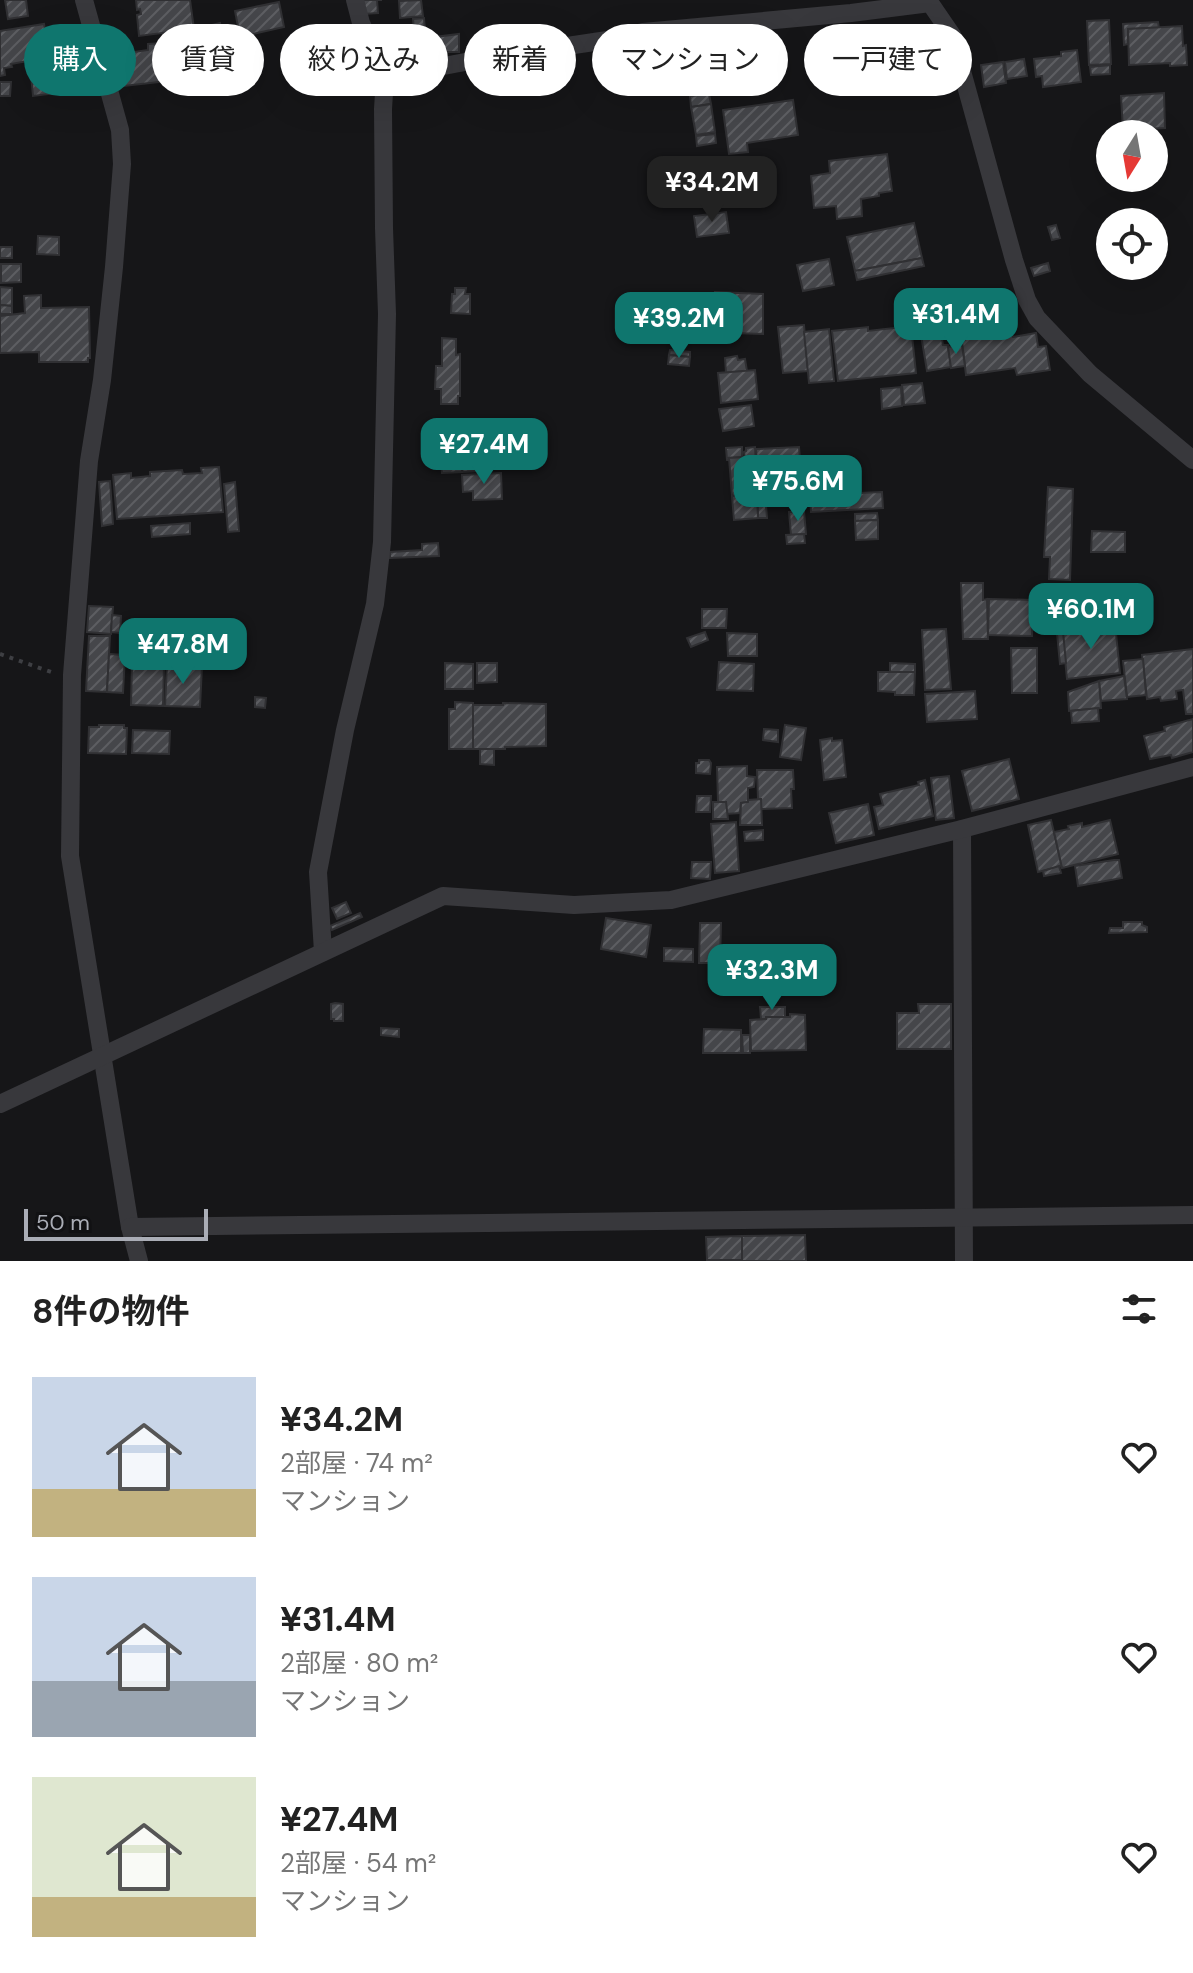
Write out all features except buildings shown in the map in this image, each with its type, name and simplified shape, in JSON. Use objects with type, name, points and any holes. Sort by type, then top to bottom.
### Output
[{"type":"street","points":[[84,0],[120,130],[122,164],[105,352],[89,461],[72,675],[70,856],[130,1227],[139,1261]]},
{"type":"street","points":[[355,0],[361,24]]},
{"type":"street","points":[[448,65],[643,32],[930,3],[952,35],[1014,260],[1027,300],[1037,318],[1090,374],[1193,460]]},
{"type":"street","points":[[323,952],[318,872],[345,730],[375,604],[382,542],[387,329],[384,96]]},
{"type":"street","points":[[0,1104],[443,896],[574,905],[671,900],[962,829],[1193,767]]},
{"type":"street","points":[[962,829],[964,1261]]},
{"type":"street","points":[[130,1227],[1193,1215]]},
{"type":"path","points":[[0,654],[52,673],[72,675]]}]
